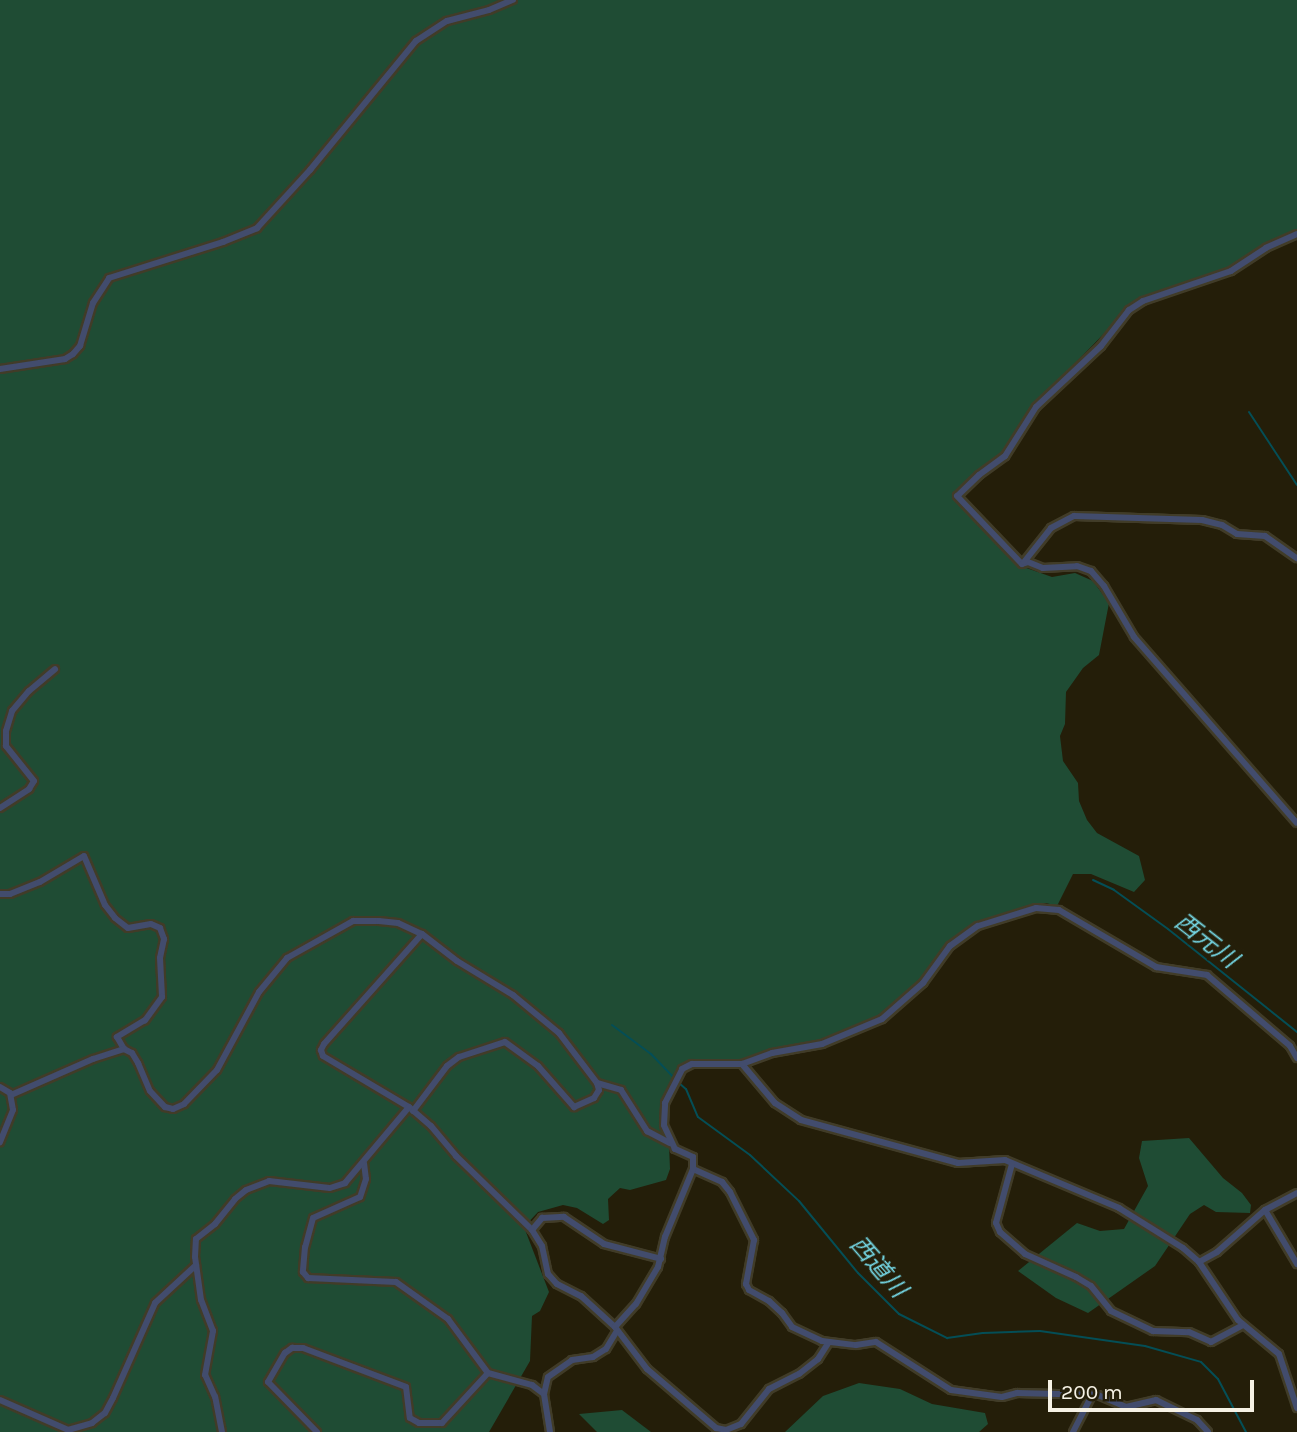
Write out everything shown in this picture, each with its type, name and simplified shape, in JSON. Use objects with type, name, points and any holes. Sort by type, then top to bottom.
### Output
[{"type":"street","points":[[0,369],[65,359],[73,354],[80,346],[93,303],[108,278],[223,242],[257,228],[310,170],[416,41],[436,25],[513,0]]},
{"type":"street","points":[[1022,564],[959,499],[959,493],[1005,456],[1036,407],[1101,346],[1129,310],[1143,301],[1231,271],[1266,248],[1297,234]]},
{"type":"street","points":[[1022,564],[1051,528],[1074,516],[1202,520],[1222,525],[1237,534],[1265,536],[1297,558]]},
{"type":"street","points":[[1022,564],[1028,562],[1043,568],[1077,566],[1091,571],[1104,586],[1134,637],[1297,823]]},
{"type":"street","points":[[0,808],[29,789],[34,781],[6,746],[6,731],[12,711],[29,691],[55,669]]},
{"type":"street","points":[[0,894],[10,894],[40,882],[84,856],[105,905],[115,918],[128,928],[151,924],[160,928],[164,939],[160,963],[164,988],[162,997],[145,1020],[117,1037],[124,1049],[132,1053],[158,1100],[169,1108],[178,1107],[217,1070],[259,992],[288,958],[355,920],[398,923],[422,934],[457,961],[513,995],[559,1033],[597,1083],[599,1090],[594,1098],[574,1107],[538,1066],[505,1042],[459,1057],[447,1066],[345,1183],[330,1188],[269,1181],[246,1190],[215,1224],[196,1239],[195,1265],[201,1300],[213,1331],[205,1375],[215,1396],[222,1432]]},
{"type":"street","points":[[670,1143],[663,1115],[679,1072],[692,1064],[742,1064],[772,1053],[831,1041],[882,1019],[898,1008],[923,983],[950,946],[969,931],[1010,914],[1049,908],[1059,910],[1156,967],[1207,975],[1290,1046],[1297,1058]]},
{"type":"street","points":[[422,934],[321,1050],[325,1058],[411,1109],[532,1230],[542,1246],[548,1274],[557,1284],[580,1296],[616,1329],[647,1369],[693,1411],[721,1430],[741,1424],[769,1389],[799,1374],[818,1359],[829,1342]]},
{"type":"street","points":[[11,1095],[93,1059],[124,1049]]},
{"type":"street","points":[[742,1064],[775,1103],[801,1120],[958,1163],[1005,1160],[1119,1208],[1183,1248],[1199,1262],[1243,1325],[1279,1354],[1294,1384],[1297,1408]]},
{"type":"street","points":[[550,1432],[544,1394],[548,1377],[572,1360],[593,1357],[606,1349],[616,1329],[636,1304],[661,1259],[665,1237],[693,1169],[693,1157],[648,1131],[621,1090],[597,1083]]},
{"type":"street","points":[[0,1087],[11,1095],[13,1110],[0,1143]]},
{"type":"street","points":[[364,1163],[366,1179],[360,1196],[313,1218],[305,1247],[303,1272],[312,1280],[396,1282],[448,1319],[488,1373],[532,1385],[544,1394]]},
{"type":"street","points":[[1012,1164],[996,1223],[1000,1232],[1025,1254],[1091,1286],[1111,1311],[1153,1331],[1189,1332],[1211,1342],[1243,1325]]},
{"type":"street","points":[[693,1169],[722,1182],[754,1240],[746,1278],[749,1290],[769,1301],[792,1327],[829,1342],[856,1345],[876,1342],[951,1390],[1002,1397],[1017,1393],[1091,1395],[1107,1398],[1126,1407],[1161,1401],[1175,1411],[1197,1420],[1208,1432]]},
{"type":"street","points":[[1199,1262],[1217,1252],[1265,1210],[1297,1193]]},
{"type":"street","points":[[1265,1210],[1297,1264]]},
{"type":"street","points":[[532,1230],[542,1219],[564,1217],[604,1244],[661,1259]]},
{"type":"street","points":[[0,1400],[68,1430],[92,1423],[106,1413],[155,1303],[195,1265]]},
{"type":"street","points":[[317,1432],[268,1382],[285,1353],[292,1348],[303,1348],[406,1387],[410,1418],[419,1423],[442,1423],[488,1373]]},
{"type":"street","points":[[1073,1432],[1091,1395]]},
{"type":"green space","points":[[0,0],[1297,0],[1297,229],[1221,271],[1134,303],[1034,405],[1003,456],[982,470],[953,496],[1018,565],[1052,577],[1075,573],[1093,581],[1109,603],[1099,655],[1083,668],[1066,692],[1065,724],[1060,736],[1063,761],[1078,783],[1079,801],[1087,820],[1097,833],[1139,856],[1145,880],[1134,892],[1091,874],[1073,874],[1057,906],[1046,903],[1010,911],[971,926],[944,950],[915,988],[888,1012],[822,1041],[733,1061],[695,1059],[682,1067],[669,1086],[662,1107],[661,1128],[669,1144],[670,1169],[666,1180],[630,1190],[620,1188],[608,1199],[609,1220],[603,1224],[577,1208],[563,1205],[538,1212],[524,1227],[549,1292],[540,1311],[532,1316],[530,1361],[489,1432],[0,1432]]},
{"type":"green space","points":[[1189,1138],[1223,1178],[1242,1193],[1251,1205],[1250,1213],[1216,1212],[1204,1205],[1190,1214],[1155,1266],[1088,1313],[1056,1298],[1018,1271],[1077,1223],[1100,1231],[1124,1229],[1148,1186],[1139,1158],[1142,1141]]},
{"type":"green space","points":[[859,1383],[900,1389],[932,1404],[985,1413],[988,1424],[979,1432],[785,1432],[823,1396]]},
{"type":"green space","points":[[622,1410],[651,1432],[597,1432],[579,1414]]},
{"type":"waterway","points":[[1249,412],[1297,485]]},
{"type":"waterway","name":"西元川","points":[[1093,880],[1114,890],[1168,929],[1297,1032]]},
{"type":"waterway","name":"西道川","points":[[612,1025],[651,1054],[675,1079]]},
{"type":"waterway","name":"西道川","points":[[679,1083],[686,1089],[698,1117],[750,1155],[799,1201],[858,1273],[899,1314],[947,1338],[983,1333],[1040,1331],[1145,1346],[1201,1362],[1218,1379],[1246,1432]]}]
